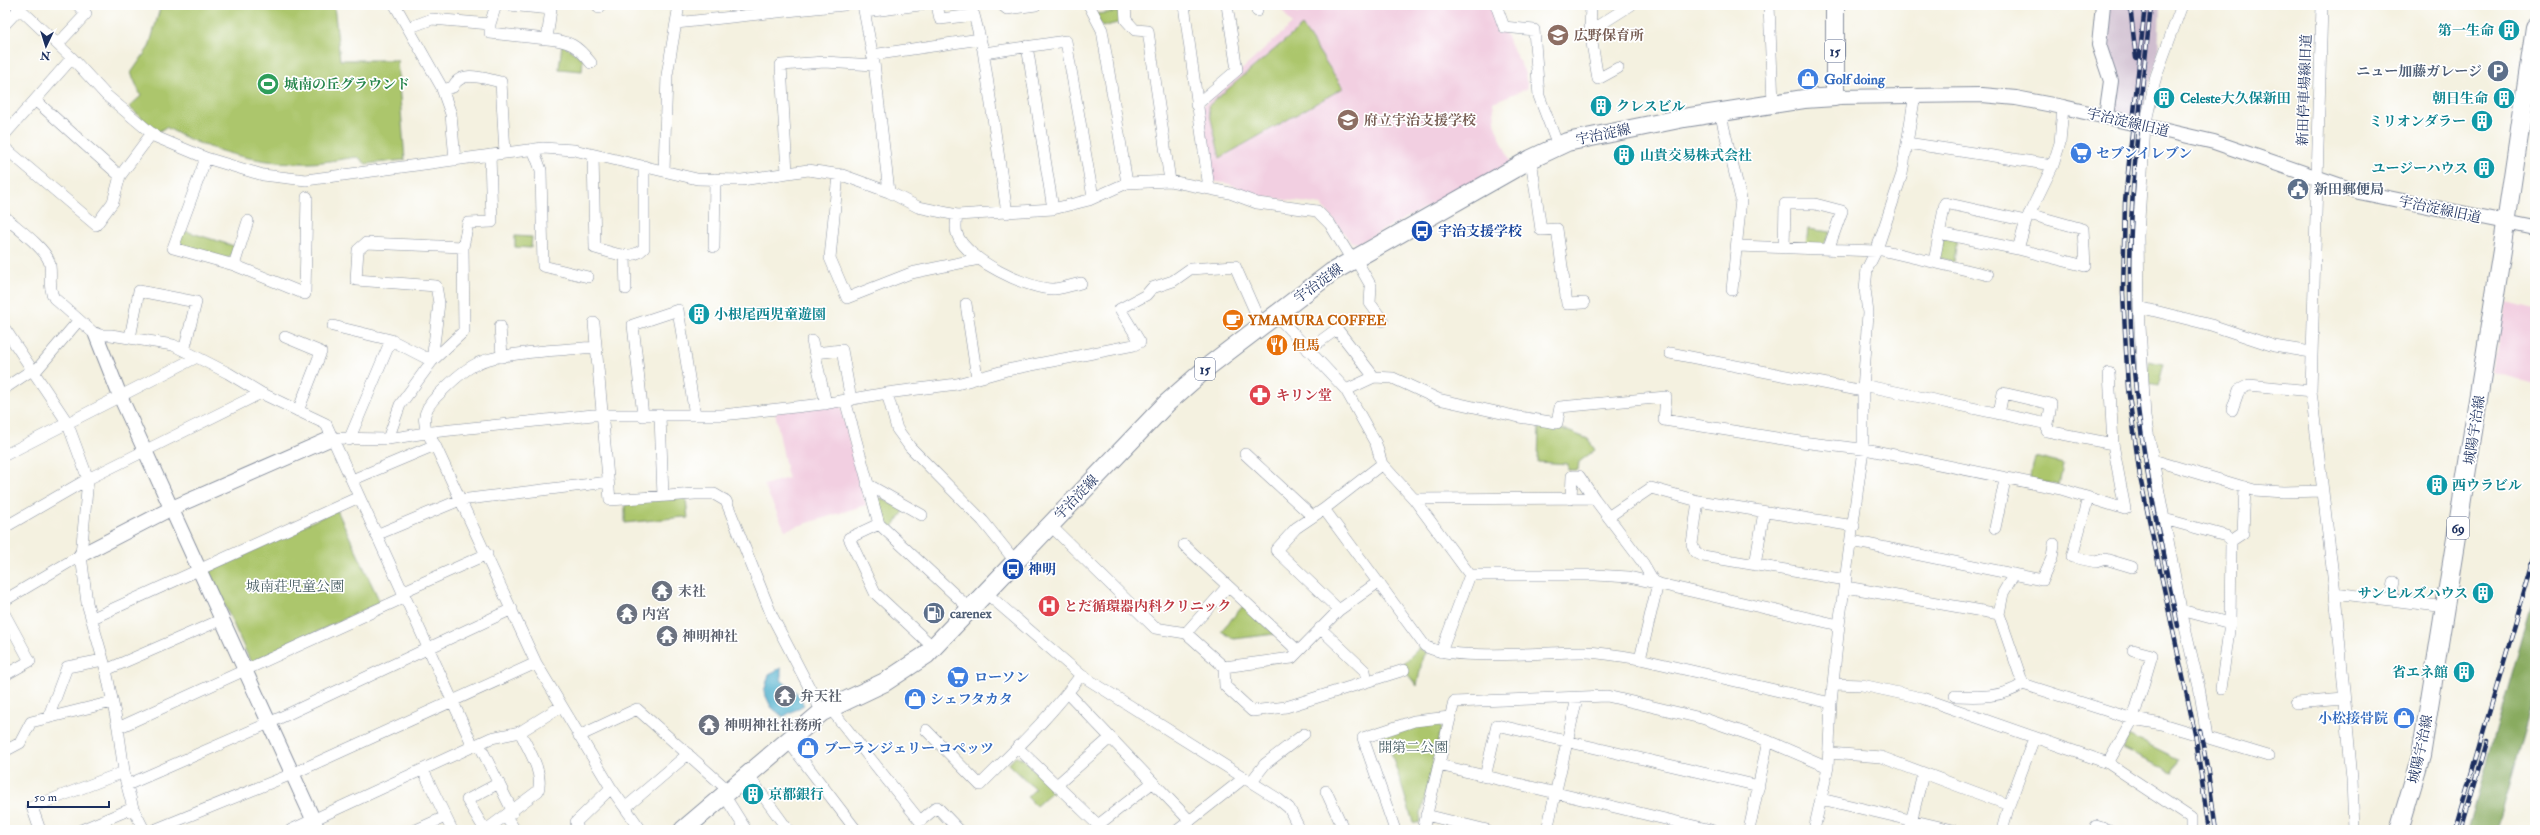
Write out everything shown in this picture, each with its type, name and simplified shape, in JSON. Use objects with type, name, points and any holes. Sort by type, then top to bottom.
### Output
[{"type":"main road","name":"15","points":[[1835,5],[1835,97]]},
{"type":"main road","name":"城陽宇治線","points":[[2399,830],[2421,756],[2446,607],[2535,27]]},
{"type":"main road","name":"宇治淀線","points":[[686,829],[826,710],[905,671],[933,647],[1167,403],[1210,365],[1262,327],[1332,272],[1531,159],[1558,146],[1586,136],[1773,103],[1835,97]]},
{"type":"street","points":[[58,44],[86,14],[78,5]]},
{"type":"street","points":[[395,5],[443,90],[451,114],[456,160]]},
{"type":"street","points":[[496,5],[490,24],[490,33],[567,40],[585,55],[591,64]]},
{"type":"street","points":[[509,5],[551,9],[547,39]]},
{"type":"street","points":[[664,170],[667,75],[679,5]]},
{"type":"street","points":[[676,24],[844,5]]},
{"type":"street","points":[[889,192],[873,60],[864,8],[920,5]]},
{"type":"street","points":[[937,5],[940,19],[974,15],[984,53],[1006,213]]},
{"type":"street","points":[[1002,5],[1007,9],[1036,5]]},
{"type":"street","points":[[1089,5],[1102,30],[1127,183]]},
{"type":"street","points":[[1125,5],[1126,20],[1135,30],[1148,31],[1170,180]]},
{"type":"street","points":[[1184,5],[1196,106],[1209,188]]},
{"type":"street","points":[[1196,106],[1237,70],[1227,5]]},
{"type":"street","points":[[1496,5],[1504,27],[1534,30],[1539,96],[1558,146]]},
{"type":"street","points":[[1591,5],[1590,31],[1598,79],[1618,68]]},
{"type":"street","points":[[1590,31],[1631,5]]},
{"type":"street","points":[[1768,5],[1773,103]]},
{"type":"street","points":[[2103,5],[2100,45],[2111,81],[2106,116]]},
{"type":"street","points":[[2182,5],[2156,76],[2145,126],[2138,235],[2139,307],[2145,417],[2181,610],[2199,687],[2207,737]]},
{"type":"street","name":"新田停車場線旧道","points":[[2322,5],[2315,175],[2311,391],[2335,593],[2352,779],[2354,830]]},
{"type":"street","points":[[5,24],[18,7],[58,44],[106,95],[152,133],[206,158],[263,175],[306,180],[505,153],[533,150],[574,150],[697,179],[742,180],[808,170],[838,174],[889,192],[918,207],[957,215],[1053,209],[1093,198],[1127,183],[1170,180],[1209,188],[1257,203],[1317,211],[1330,224],[1371,286],[1370,303],[1383,321]]},
{"type":"street","points":[[408,28],[432,19],[490,24]]},
{"type":"street","points":[[787,173],[781,64],[873,60],[980,39]]},
{"type":"street","points":[[984,53],[1066,41],[1093,198]]},
{"type":"street","points":[[1027,46],[1053,209]]},
{"type":"street","points":[[5,134],[72,58]]},
{"type":"street","points":[[443,90],[453,87],[456,79],[463,76],[501,82],[505,153]]},
{"type":"street","points":[[1814,830],[1828,767],[1831,704],[1839,625],[1852,541],[1863,450],[1863,388],[1868,313],[1865,289],[1867,270],[1896,198],[1915,94]]},
{"type":"street","name":"宇治淀線旧道","points":[[1835,97],[1915,94],[2009,97],[2063,107],[2214,142],[2315,175],[2360,192],[2535,228]]},
{"type":"street","points":[[35,100],[120,176]]},
{"type":"street","points":[[2018,249],[2028,217],[2053,165],[2060,143],[2063,107]]},
{"type":"street","points":[[1720,112],[1741,199],[1738,246],[1732,290]]},
{"type":"street","points":[[5,148],[96,225],[112,202],[120,176],[152,133]]},
{"type":"street","points":[[1907,143],[2053,165]]},
{"type":"street","points":[[533,150],[541,170],[543,266],[588,276]]},
{"type":"street","points":[[388,439],[400,405],[432,361],[464,331],[463,247],[468,223],[492,222],[490,155]]},
{"type":"street","points":[[593,155],[595,248],[625,256],[639,253],[644,248],[644,166]]},
{"type":"street","points":[[206,158],[173,248],[234,265],[305,294],[307,197]]},
{"type":"street","points":[[1531,159],[1541,230],[1557,229],[1567,304],[1584,303]]},
{"type":"street","points":[[838,174],[830,258],[847,298],[911,274],[979,259]]},
{"type":"street","points":[[714,247],[715,179]]},
{"type":"street","points":[[1934,262],[1939,233],[1945,203],[2028,217],[2083,229],[2085,266],[2018,249],[1939,233]]},
{"type":"street","points":[[1784,248],[1785,204],[1815,204],[1842,211],[1828,250]]},
{"type":"street","points":[[957,215],[957,235],[979,259],[1008,275],[1040,287],[1054,289],[1082,283]]},
{"type":"street","points":[[5,217],[45,253],[50,262],[50,291],[54,298],[96,335],[120,396],[147,451],[316,825]]},
{"type":"street","points":[[234,265],[248,221]]},
{"type":"street","points":[[432,361],[439,304],[436,286],[356,280],[358,250],[366,243],[463,247]]},
{"type":"street","points":[[1738,246],[1828,250],[1876,250],[1988,275]]},
{"type":"street","points":[[625,256],[626,289]]},
{"type":"street","points":[[5,600],[81,555],[172,508],[332,438],[349,440],[388,439],[426,433],[593,415],[722,415],[826,404],[887,393],[956,384],[1007,370],[1134,345],[1140,342],[1120,309],[1146,295],[1152,288],[1173,281],[1190,269],[1235,266],[1262,327]]},
{"type":"street","points":[[130,338],[139,291],[196,302],[184,351]]},
{"type":"street","points":[[966,304],[977,378]]},
{"type":"street","points":[[2139,307],[2211,325],[2274,346],[2311,352]]},
{"type":"street","points":[[643,416],[633,325],[678,310],[695,415]]},
{"type":"street","points":[[1276,315],[1346,390],[1376,444],[1382,464],[1414,499],[1470,575]]},
{"type":"street","points":[[5,388],[33,372],[79,320]]},
{"type":"street","points":[[594,323],[610,500],[714,494],[726,501],[772,616],[826,710],[920,821],[937,807],[959,830]]},
{"type":"street","points":[[333,326],[391,340],[432,361]]},
{"type":"street","points":[[500,326],[502,357]]},
{"type":"street","points":[[5,329],[67,422],[88,479],[81,555],[88,603],[93,618],[118,728],[127,785],[133,808],[144,830]]},
{"type":"street","points":[[1308,350],[1337,329],[1374,377]]},
{"type":"street","points":[[96,335],[130,338],[174,345],[195,358],[228,373],[262,394],[326,424],[452,700],[499,784],[515,830]]},
{"type":"street","points":[[285,337],[321,352],[298,411]]},
{"type":"street","points":[[349,440],[391,340]]},
{"type":"street","points":[[812,341],[826,404]]},
{"type":"street","points":[[595,347],[502,357],[479,363],[456,377],[432,401],[424,416],[426,433],[435,445],[487,554],[536,663],[560,707],[625,808],[641,830]]},
{"type":"street","points":[[815,353],[842,350],[848,400],[879,524],[970,609]]},
{"type":"street","points":[[1670,354],[1863,388],[2048,424]]},
{"type":"street","points":[[5,455],[67,422],[195,358]]},
{"type":"street","points":[[1346,390],[1360,382],[1374,377],[1393,378],[1438,399],[1519,417],[1557,423],[1560,407],[1666,397],[1664,420],[1863,450],[2005,480],[2061,489],[2125,509],[2113,444],[2109,373]]},
{"type":"street","points":[[2232,410],[2239,390],[2249,385],[2311,391]]},
{"type":"street","points":[[887,393],[897,429],[910,447],[982,521],[1015,561]]},
{"type":"street","points":[[1999,414],[2003,393],[2051,404],[2046,431],[2113,444]]},
{"type":"street","points":[[5,527],[88,479],[262,394]]},
{"type":"street","points":[[660,416],[663,496]]},
{"type":"street","points":[[352,480],[435,445]]},
{"type":"street","points":[[1245,454],[1312,516]]},
{"type":"street","points":[[2153,460],[2245,487],[2283,492],[2322,491]]},
{"type":"street","points":[[1339,610],[1276,550],[1296,528],[1312,516],[1324,510],[1382,464]]},
{"type":"street","points":[[1571,499],[1572,476],[1579,476],[1656,583],[1640,659]]},
{"type":"street","points":[[1995,528],[2005,480]]},
{"type":"street","points":[[376,535],[460,500],[608,482]]},
{"type":"street","points":[[868,484],[922,515]]},
{"type":"street","points":[[2231,541],[2243,533],[2245,487]]},
{"type":"street","points":[[1608,517],[1651,488],[1698,501],[1854,526]]},
{"type":"street","points":[[93,618],[359,497]]},
{"type":"street","points":[[1414,499],[1594,498]]},
{"type":"street","points":[[2088,498],[2072,557],[2096,562],[2105,559],[2132,566]]},
{"type":"street","points":[[1698,501],[1692,544],[1695,552],[1702,556],[1755,565],[1999,614]]},
{"type":"street","points":[[1324,510],[1425,646],[1441,652],[1586,652],[1640,659],[1831,704]]},
{"type":"street","points":[[1755,565],[1764,512]]},
{"type":"street","points":[[2164,519],[2226,536],[2231,541],[2230,623],[2221,688]]},
{"type":"street","points":[[879,524],[849,538],[862,569],[875,593],[933,647]]},
{"type":"street","points":[[1050,525],[1155,628],[1186,633],[1224,667],[1225,686],[1252,711],[1286,707],[1404,670]]},
{"type":"street","points":[[1852,541],[2042,580],[2052,558],[2054,544]]},
{"type":"street","points":[[1184,545],[1298,651]]},
{"type":"street","points":[[118,728],[245,670],[487,554]]},
{"type":"street","points":[[2014,574],[2003,593],[1999,614],[2023,684]]},
{"type":"street","points":[[1470,575],[1595,575],[1656,583],[1839,625]]},
{"type":"street","points":[[1441,652],[1470,575]]},
{"type":"street","points":[[2391,598],[2394,582]]},
{"type":"street","points":[[1224,667],[1287,660],[1292,658],[1339,610],[1377,583]]},
{"type":"street","points":[[1186,633],[1228,587]]},
{"type":"street","points":[[985,592],[1081,675],[1289,808],[1300,830]]},
{"type":"street","points":[[2335,593],[2391,598],[2446,607]]},
{"type":"street","points":[[127,785],[269,722],[512,609]]},
{"type":"street","points":[[2181,610],[2230,623]]},
{"type":"street","points":[[5,615],[30,661],[5,675]]},
{"type":"street","points":[[48,718],[67,667],[104,665],[222,619]]},
{"type":"street","points":[[1320,628],[1365,671],[1367,682]]},
{"type":"street","points":[[2108,763],[2133,719],[2152,655],[2134,650]]},
{"type":"street","points":[[154,830],[292,774],[536,663]]},
{"type":"street","points":[[926,730],[980,785],[1018,748],[1068,693],[1081,675]]},
{"type":"street","points":[[1834,684],[1862,685],[1922,698],[2108,763],[2191,818],[2192,830]]},
{"type":"street","points":[[1955,696],[1995,696],[2012,691],[2023,684]]},
{"type":"street","points":[[2023,684],[2133,719],[2162,724],[2268,756]]},
{"type":"street","points":[[1068,693],[1152,783],[1190,821]]},
{"type":"street","points":[[1422,830],[1454,702],[1607,696],[1705,719],[1768,741],[1828,767]]},
{"type":"street","points":[[1547,830],[1557,794],[1577,698]]},
{"type":"street","points":[[2296,703],[2344,699]]},
{"type":"street","points":[[5,751],[20,743],[31,722],[112,702]]},
{"type":"street","points":[[291,830],[316,825],[423,770],[491,738],[520,732],[560,707]]},
{"type":"street","points":[[579,736],[637,708],[688,754],[727,793],[746,830]]},
{"type":"street","points":[[1395,830],[1363,738],[1414,721],[1450,717]]},
{"type":"street","points":[[1485,776],[1496,725],[1759,786]]},
{"type":"street","points":[[499,784],[467,800],[486,830],[510,814],[538,791],[541,783],[539,774],[520,732]]},
{"type":"street","points":[[1178,830],[1247,780],[1304,734]]},
{"type":"street","points":[[1058,784],[1110,738]]},
{"type":"street","points":[[2002,830],[2009,805],[2034,738]]},
{"type":"street","points":[[788,741],[856,830]]},
{"type":"street","points":[[1749,830],[1768,741]]},
{"type":"street","points":[[1018,748],[1058,784],[1098,825],[1152,783]]},
{"type":"street","points":[[1829,753],[1881,757],[2009,805]]},
{"type":"street","points":[[625,808],[688,754]]},
{"type":"street","points":[[1439,765],[1711,830]]},
{"type":"street","points":[[423,770],[452,830]]},
{"type":"street","points":[[40,830],[32,808],[124,772]]},
{"type":"street","points":[[1910,825],[1923,774]]},
{"type":"street","points":[[748,775],[788,830]]},
{"type":"street","points":[[578,830],[576,822],[612,788]]},
{"type":"street","points":[[1326,791],[1342,826],[1333,830]]},
{"type":"street","points":[[1821,799],[1910,825],[1953,830]]},
{"type":"street","points":[[82,830],[133,808]]},
{"type":"street","points":[[1426,815],[1487,830]]},
{"type":"street","points":[[416,830],[445,817]]},
{"type":"street","points":[[2096,830],[2096,826],[2109,830]]},
{"type":"shaded area","name":"府立宇治支援学校","points":[[1278,5],[1290,5],[1297,14],[1309,5],[1491,5],[1524,71],[1528,88],[1493,102],[1496,128],[1511,163],[1358,243],[1351,242],[1322,205],[1258,196],[1230,184],[1211,181],[1200,108],[1292,24]]},
{"type":"shaded area","points":[[2107,5],[2160,5],[2158,58],[2145,97],[2143,118],[2112,110],[2104,46]]},
{"type":"shaded area","points":[[2506,303],[2535,310],[2535,384],[2492,372]]},
{"type":"shaded area","points":[[840,404],[866,505],[785,530],[764,485],[788,478],[775,412]]},
{"type":"green space","name":"城南の丘グラウンド","points":[[161,5],[334,5],[340,60],[397,60],[405,160],[366,164],[358,157],[307,163],[265,161],[230,154],[197,142],[166,127],[158,132],[129,107],[141,96],[131,73],[149,47]]},
{"type":"green space","points":[[1124,11],[1125,21],[1102,27],[1096,14]]},
{"type":"green space","points":[[1302,26],[1343,88],[1220,158],[1208,106]]},
{"type":"green space","points":[[562,44],[583,59],[582,71],[559,69]]},
{"type":"green space","points":[[1808,229],[1831,232],[1823,245],[1806,245]]},
{"type":"green space","points":[[182,230],[234,246],[231,256],[224,260],[180,246],[178,240]]},
{"type":"green space","points":[[515,236],[532,237],[531,248],[515,247]]},
{"type":"green space","points":[[1941,236],[1957,239],[1954,262],[1937,257]]},
{"type":"green space","points":[[2148,361],[2164,364],[2158,386],[2149,384]]},
{"type":"green space","points":[[1560,423],[1560,428],[1588,439],[1595,450],[1579,462],[1578,470],[1568,470],[1568,464],[1538,462],[1539,424]]},
{"type":"green space","points":[[2035,457],[2063,464],[2059,485],[2030,479]]},
{"type":"green space","points":[[874,495],[905,510],[892,528],[881,521]]},
{"type":"green space","points":[[686,498],[688,519],[684,517],[625,523],[625,502]]},
{"type":"green space","name":"城南荘児童公園","points":[[337,510],[380,602],[251,663],[209,570]]},
{"type":"green space","points":[[2535,592],[2535,695],[2497,830],[2468,830]]},
{"type":"green space","points":[[1243,606],[1275,634],[1234,639],[1221,631]]},
{"type":"green space","points":[[1419,648],[1427,653],[1423,656],[1417,686],[1401,666]]},
{"type":"green space","name":"開第二公園","points":[[1437,722],[1441,728],[1419,823],[1413,822],[1385,733],[1413,724]]},
{"type":"green space","points":[[2129,735],[2178,759],[2172,773],[2122,749]]},
{"type":"green space","points":[[1015,757],[1022,758],[1054,790],[1036,806],[1027,797],[1035,789],[1009,764]]},
{"type":"water","points":[[781,668],[781,680],[797,693],[804,705],[783,717],[771,707],[764,692],[769,674]]},
{"type":"railway","points":[[2130,5],[2136,58]]},
{"type":"railway","points":[[2145,5],[2125,202],[2123,293],[2128,388],[2140,477],[2195,733],[2209,830]]},
{"type":"railway","points":[[2151,5],[2131,216],[2131,330],[2134,373],[2145,458],[2160,542],[2178,626]]},
{"type":"railway","points":[[2455,830],[2535,555]]},
{"type":"railway","points":[[2200,730],[2208,772],[2216,830]]},
{"type":"railway","points":[[2461,830],[2487,742]]},
{"type":"place","name":"第一生命","points":[[2509,30]]},
{"type":"place","name":"広野保育所","points":[[1558,35]]},
{"type":"place","name":"ニュー加藤ガレージ","points":[[2498,71]]},
{"type":"place","name":"Golf doing","points":[[1808,79]]},
{"type":"place","name":"城南の丘グラウンド","points":[[268,84]]},
{"type":"place","name":"Celeste大久保新田","points":[[2164,98]]},
{"type":"place","name":"朝日生命","points":[[2504,98]]},
{"type":"place","name":"クレスビル","points":[[1601,106]]},
{"type":"place","name":"府立宇治支援学校","points":[[1348,120]]},
{"type":"place","name":"ミリオンダラー","points":[[2482,121]]},
{"type":"place","name":"セブンイレブン","points":[[2081,153]]},
{"type":"place","name":"山貴交易株式会社","points":[[1624,155]]},
{"type":"place","name":"ユージーハウス","points":[[2484,168]]},
{"type":"place","name":"新田郵便局","points":[[2298,189]]},
{"type":"place","name":"宇治支援学校","points":[[1422,231]]},
{"type":"place","name":"小根尾西児童遊園","points":[[699,314]]},
{"type":"place","name":"YMAMURA COFFEE","points":[[1233,320]]},
{"type":"place","name":"但馬","points":[[1277,345]]},
{"type":"place","name":"キリン堂","points":[[1260,395]]},
{"type":"place","name":"西ウラビル","points":[[2437,485]]},
{"type":"place","name":"神明","points":[[1013,569]]},
{"type":"place","name":"末社","points":[[662,591]]},
{"type":"place","name":"サンヒルズハウス","points":[[2483,593]]},
{"type":"place","name":"とだ循環器内科クリニック","points":[[1049,606]]},
{"type":"place","name":"carenex","points":[[934,613]]},
{"type":"place","name":"内宮","points":[[627,614]]},
{"type":"place","name":"神明神社","points":[[667,636]]},
{"type":"place","name":"省エネ館","points":[[2464,672]]},
{"type":"place","name":"ローソン","points":[[958,677]]},
{"type":"place","name":"弁天社","points":[[785,696]]},
{"type":"place","name":"シェフタカタ","points":[[915,699]]},
{"type":"place","name":"小松接骨院","points":[[2404,718]]},
{"type":"place","name":"神明神社社務所","points":[[709,725]]},
{"type":"place","name":"ブーランジェリー コペッツ","points":[[808,748]]},
{"type":"place","name":"京都銀行","points":[[753,794]]}]
